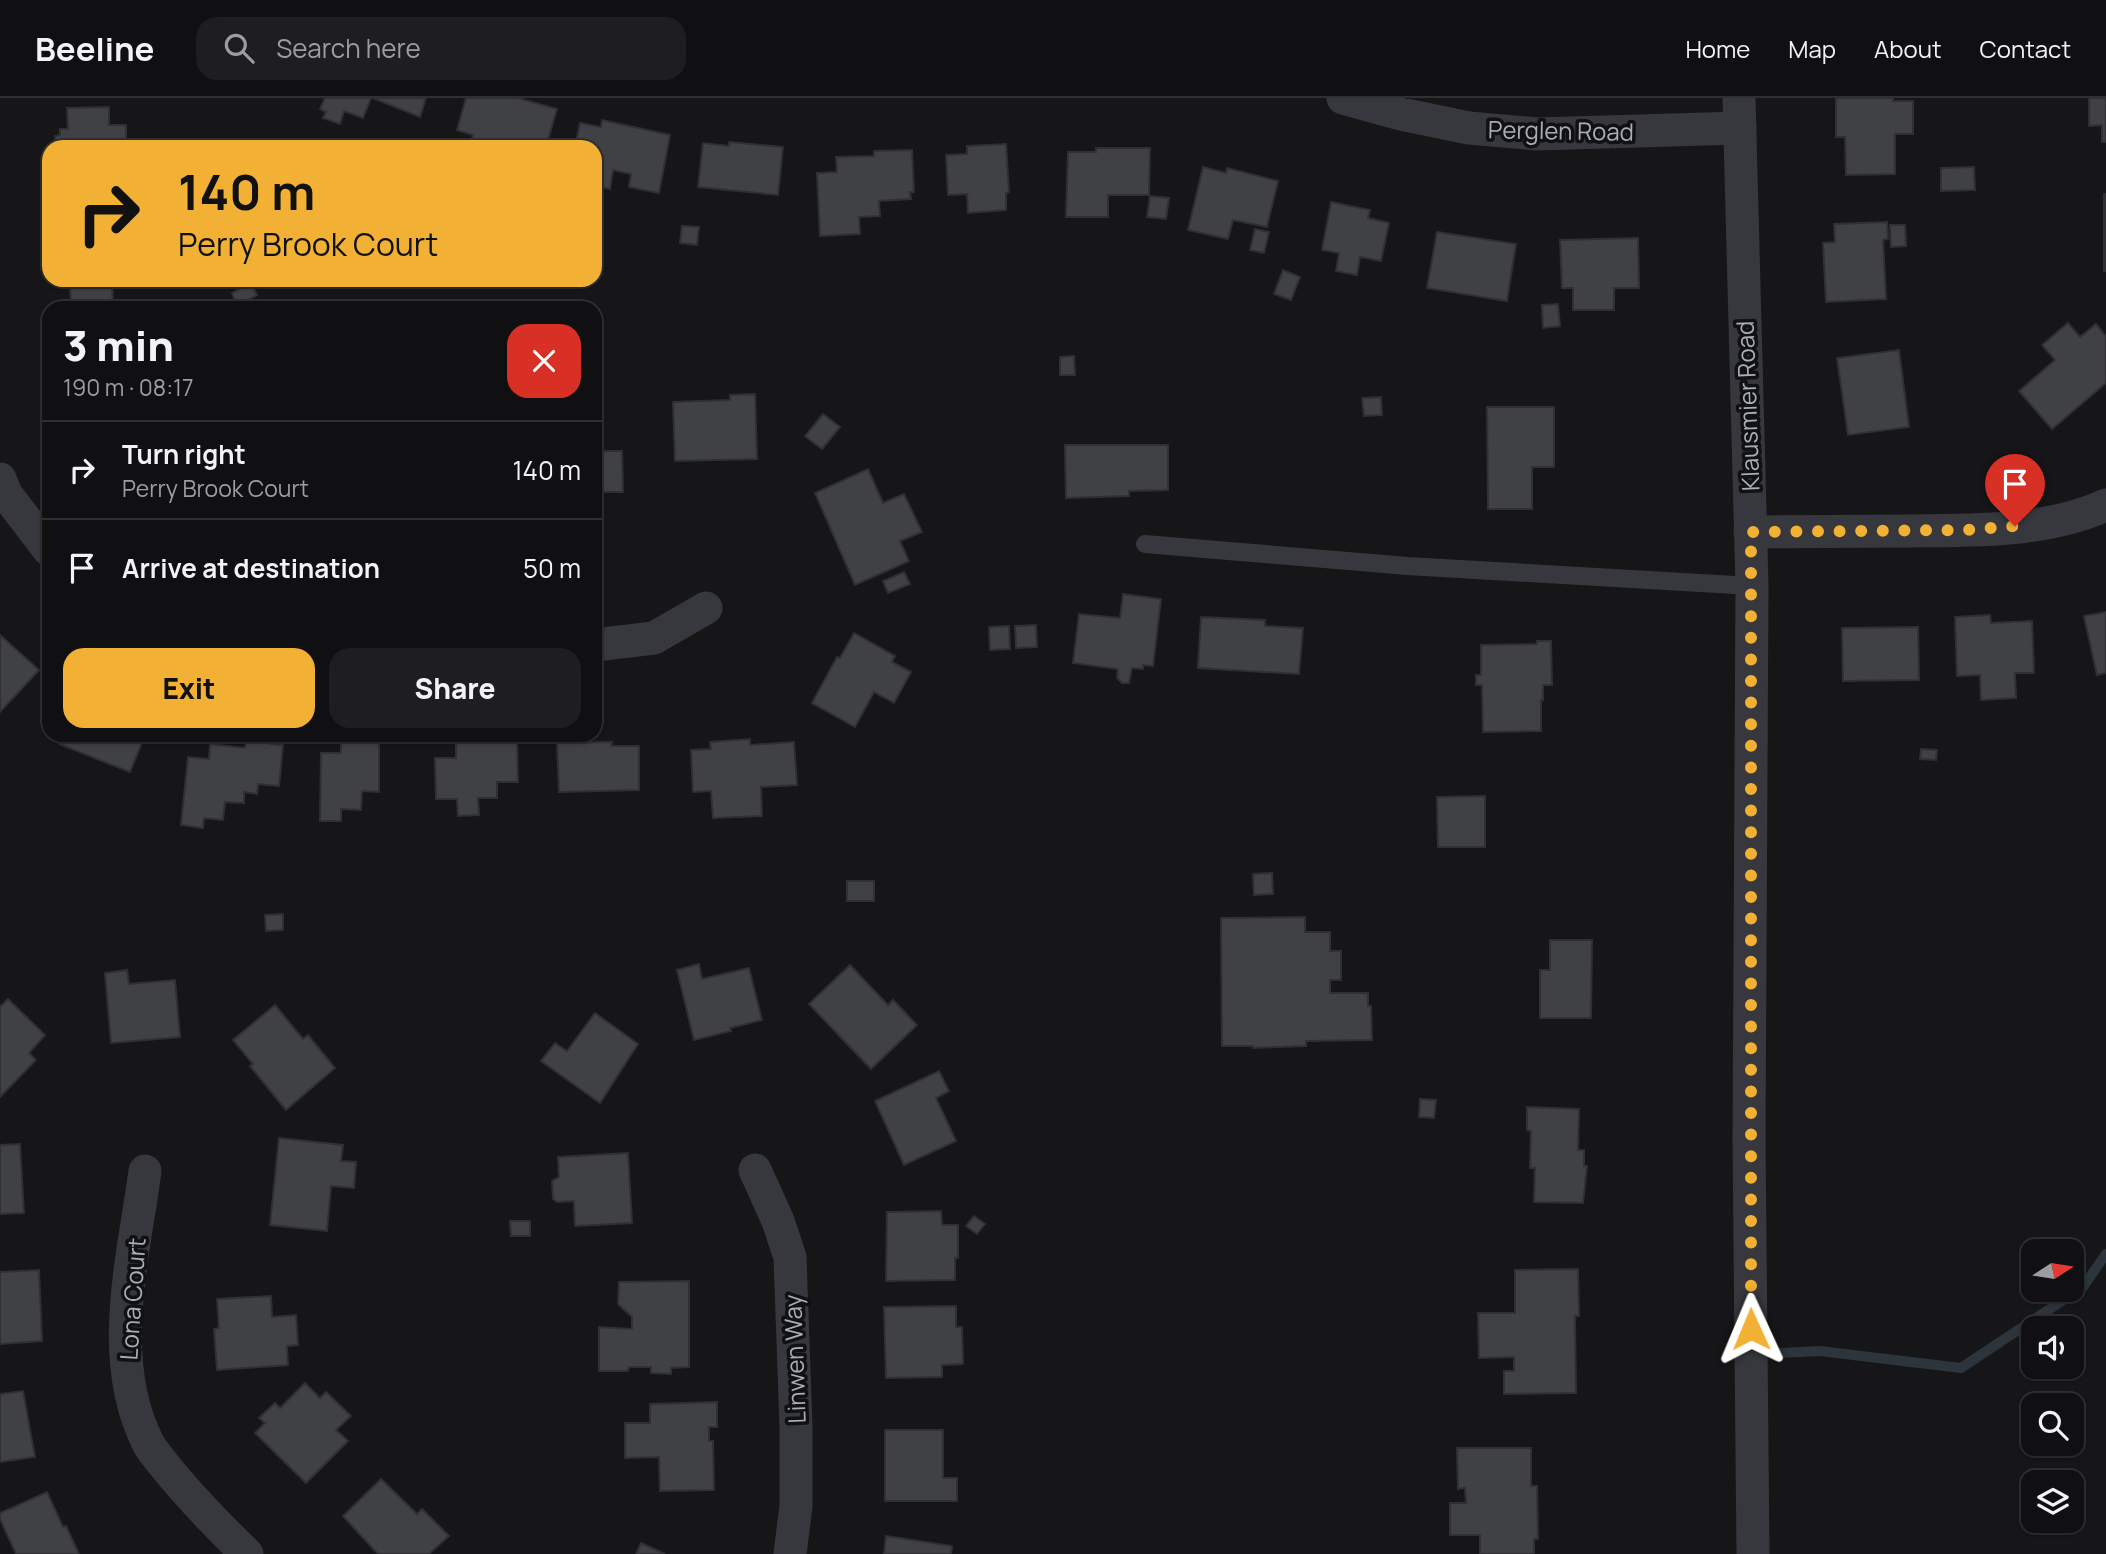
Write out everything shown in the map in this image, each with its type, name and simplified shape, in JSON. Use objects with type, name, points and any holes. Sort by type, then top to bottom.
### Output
[{"type":"street","name":"Perglen Road","points":[[1343,98],[1401,114],[1469,128],[1536,134],[1740,113]]},
{"type":"street","name":"Klausmier Road","points":[[1740,113],[1752,586],[1749,1139],[1753,1554]]},
{"type":"street","points":[[0,479],[6,494],[42,541]]},
{"type":"street","points":[[1751,532],[1965,530],[2040,523],[2091,512],[2106,505]]},
{"type":"street","points":[[602,644],[654,638],[706,608]]},
{"type":"street","name":"Linwen Way","points":[[755,1170],[790,1256],[796,1506],[790,1554]]},
{"type":"street","name":"Lona Court","points":[[145,1171],[127,1298],[125,1365],[133,1401],[149,1445],[175,1479],[247,1554]]},
{"type":"lane","points":[[1145,544],[1408,566],[1752,586]]},
{"type":"building","points":[[325,98],[371,98],[363,118],[344,111],[340,124],[323,118],[326,112],[320,109]]},
{"type":"building","points":[[373,98],[426,98],[420,117]]},
{"type":"building","points":[[466,98],[518,98],[557,109],[548,140],[472,140],[473,135],[457,130]]},
{"type":"building","points":[[1836,98],[1893,98],[1893,101],[1913,101],[1913,134],[1895,134],[1895,174],[1846,175],[1845,137],[1836,137]]},
{"type":"building","points":[[2089,98],[2106,98],[2106,142],[2102,142],[2102,125],[2089,126]]},
{"type":"building","points":[[109,107],[109,125],[126,125],[126,140],[55,140],[55,136],[60,135],[60,129],[68,129],[67,108]]},
{"type":"building","points":[[602,120],[670,135],[659,193],[629,187],[631,174],[613,170],[610,189],[602,187],[602,140],[576,140],[580,123],[601,127]]},
{"type":"building","points":[[729,142],[783,147],[778,195],[698,187],[703,143],[729,146]]},
{"type":"building","points":[[1006,144],[1009,192],[1006,193],[1006,210],[968,213],[967,194],[948,195],[946,155],[967,154],[967,146]]},
{"type":"building","points":[[1096,148],[1150,148],[1149,195],[1108,195],[1108,217],[1066,217],[1068,152],[1096,152]]},
{"type":"building","points":[[912,150],[914,192],[910,192],[911,199],[879,201],[880,216],[859,217],[860,234],[820,236],[817,173],[837,172],[836,157],[874,156],[874,151]]},
{"type":"building","points":[[1203,167],[1226,173],[1227,168],[1278,181],[1267,227],[1233,220],[1228,239],[1188,230]]},
{"type":"building","points":[[1974,167],[1975,190],[1941,191],[1941,168]]},
{"type":"building","points":[[2106,194],[2106,271],[2104,271]]},
{"type":"building","points":[[1150,196],[1169,198],[1166,219],[1147,217]]},
{"type":"building","points":[[1331,202],[1370,210],[1368,218],[1389,223],[1381,261],[1360,257],[1357,275],[1336,271],[1339,253],[1322,250]]},
{"type":"building","points":[[1887,222],[1888,239],[1883,240],[1886,299],[1826,302],[1823,243],[1835,242],[1834,224]]},
{"type":"building","points":[[1890,225],[1905,225],[1906,246],[1891,247]]},
{"type":"building","points":[[682,226],[699,227],[697,245],[680,243]]},
{"type":"building","points":[[1255,229],[1269,232],[1264,253],[1250,250]]},
{"type":"building","points":[[1437,232],[1516,244],[1507,301],[1427,288]]},
{"type":"building","points":[[1638,238],[1639,288],[1614,288],[1614,310],[1573,310],[1573,288],[1562,288],[1560,240]]},
{"type":"building","points":[[1283,270],[1300,277],[1291,300],[1274,294]]},
{"type":"building","points":[[70,287],[112,287],[113,301],[71,301]]},
{"type":"building","points":[[243,287],[253,287],[257,295],[246,301],[235,301],[232,293]]},
{"type":"building","points":[[1558,304],[1560,326],[1543,328],[1542,305]]},
{"type":"building","points":[[2068,323],[2080,337],[2096,324],[2106,336],[2106,383],[2052,429],[2019,391],[2055,360],[2042,345]]},
{"type":"building","points":[[1899,350],[1909,427],[1848,435],[1837,358]]},
{"type":"building","points":[[1074,356],[1075,375],[1060,375],[1060,357]]},
{"type":"building","points":[[755,394],[757,459],[675,461],[673,402],[730,400],[730,395]]},
{"type":"building","points":[[1381,397],[1382,415],[1364,416],[1362,398]]},
{"type":"building","points":[[1487,407],[1554,407],[1554,467],[1532,467],[1532,509],[1488,509]]},
{"type":"building","points":[[823,414],[840,427],[822,449],[805,436]]},
{"type":"building","points":[[1065,445],[1168,445],[1168,490],[1129,491],[1129,496],[1066,498]]},
{"type":"building","points":[[602,451],[622,451],[623,492],[602,492]]},
{"type":"building","points":[[868,469],[883,503],[904,494],[922,532],[900,541],[909,561],[855,585],[815,493]]},
{"type":"building","points":[[904,572],[910,584],[888,593],[883,581]]},
{"type":"building","points":[[1123,594],[1161,599],[1153,666],[1132,668],[1129,683],[1122,683],[1117,678],[1118,669],[1073,663],[1079,614],[1120,618]]},
{"type":"building","points":[[2106,612],[2106,673],[2097,675],[2084,616]]},
{"type":"building","points":[[1990,615],[1991,623],[2032,621],[2034,673],[2015,673],[2016,698],[1981,700],[1980,675],[1957,676],[1955,617]]},
{"type":"building","points":[[1201,617],[1265,620],[1265,626],[1303,628],[1299,674],[1198,668]]},
{"type":"building","points":[[1036,625],[1037,647],[1016,648],[1015,626]]},
{"type":"building","points":[[1009,626],[1010,649],[990,650],[989,627]]},
{"type":"building","points":[[1918,627],[1919,680],[1843,681],[1842,628]]},
{"type":"building","points":[[854,633],[895,656],[892,662],[911,672],[894,703],[874,692],[855,727],[812,703],[837,657],[840,658]]},
{"type":"building","points":[[0,635],[39,670],[0,712]]},
{"type":"building","points":[[1537,641],[1551,641],[1552,685],[1543,685],[1541,731],[1483,732],[1482,685],[1476,685],[1476,675],[1481,675],[1481,645],[1537,644]]},
{"type":"building","points":[[750,739],[750,745],[794,742],[797,785],[761,787],[762,816],[713,818],[711,791],[693,792],[691,750],[711,749],[710,742]]},
{"type":"building","points":[[60,742],[142,742],[130,772],[59,744]]},
{"type":"building","points":[[246,742],[283,745],[279,786],[258,784],[257,794],[244,792],[244,803],[225,802],[223,820],[204,818],[203,828],[181,825],[188,757],[209,759],[210,744],[245,748]]},
{"type":"building","points":[[456,742],[517,742],[518,782],[497,782],[497,798],[478,798],[479,815],[458,816],[457,799],[436,799],[435,758],[456,758]]},
{"type":"building","points":[[612,742],[611,746],[639,746],[639,790],[559,792],[557,743]]},
{"type":"building","points":[[341,743],[379,743],[379,792],[362,791],[361,810],[341,809],[341,821],[320,821],[321,753],[341,753]]},
{"type":"building","points":[[1921,749],[1937,750],[1936,760],[1920,759]]},
{"type":"building","points":[[1485,796],[1485,847],[1438,847],[1437,797]]},
{"type":"building","points":[[1272,873],[1273,894],[1254,895],[1253,874]]},
{"type":"building","points":[[847,881],[874,881],[874,901],[847,901]]},
{"type":"building","points":[[283,914],[283,930],[266,931],[265,915]]},
{"type":"building","points":[[1305,917],[1305,932],[1330,932],[1330,951],[1341,951],[1341,980],[1330,980],[1330,993],[1368,993],[1372,1040],[1306,1041],[1306,1046],[1222,1046],[1221,918]]},
{"type":"building","points":[[1550,940],[1592,940],[1591,1018],[1540,1018],[1540,970],[1550,970]]},
{"type":"building","points":[[699,964],[702,979],[749,968],[762,1020],[694,1040],[677,970]]},
{"type":"building","points":[[850,965],[888,1005],[893,1000],[917,1025],[871,1069],[809,1004]]},
{"type":"building","points":[[127,970],[129,984],[175,980],[180,1037],[111,1043],[105,973]]},
{"type":"building","points":[[8,999],[45,1035],[29,1053],[36,1060],[0,1097],[0,1007]]},
{"type":"building","points":[[275,1005],[303,1039],[308,1035],[335,1068],[286,1110],[250,1066],[253,1064],[233,1040]]},
{"type":"building","points":[[595,1013],[638,1044],[600,1103],[541,1061],[555,1043],[567,1051]]},
{"type":"building","points":[[939,1071],[949,1091],[936,1098],[956,1141],[904,1165],[875,1101]]},
{"type":"building","points":[[1420,1099],[1436,1100],[1434,1118],[1419,1117]]},
{"type":"building","points":[[1527,1107],[1579,1109],[1578,1150],[1584,1150],[1584,1166],[1587,1166],[1583,1203],[1534,1202],[1535,1168],[1530,1168],[1531,1131],[1527,1130]]},
{"type":"building","points":[[279,1138],[343,1145],[341,1161],[356,1162],[354,1188],[331,1186],[327,1231],[270,1225]]},
{"type":"building","points":[[20,1144],[24,1213],[0,1214],[0,1145]]},
{"type":"building","points":[[628,1153],[632,1223],[575,1226],[574,1201],[557,1202],[553,1199],[552,1181],[559,1177],[558,1157]]},
{"type":"building","points":[[941,1211],[942,1225],[958,1225],[955,1280],[886,1281],[887,1212]]},
{"type":"building","points":[[974,1216],[985,1224],[977,1234],[966,1226]]},
{"type":"building","points":[[510,1221],[530,1221],[530,1236],[511,1236]]},
{"type":"building","points":[[1578,1269],[1579,1316],[1575,1316],[1576,1393],[1504,1394],[1504,1371],[1514,1371],[1514,1357],[1479,1358],[1478,1313],[1515,1313],[1515,1270]]},
{"type":"building","points":[[39,1270],[42,1341],[0,1344],[0,1272]]},
{"type":"building","points":[[689,1281],[689,1367],[671,1368],[671,1374],[651,1373],[651,1367],[629,1367],[628,1371],[599,1371],[599,1327],[632,1329],[632,1317],[618,1304],[619,1282]]},
{"type":"building","points":[[271,1296],[272,1317],[296,1315],[298,1345],[287,1346],[288,1365],[217,1370],[214,1329],[219,1328],[217,1299]]},
{"type":"building","points":[[956,1306],[956,1327],[962,1327],[963,1364],[942,1365],[942,1377],[886,1378],[884,1307]]},
{"type":"building","points":[[305,1383],[320,1398],[326,1392],[351,1416],[336,1430],[348,1441],[306,1483],[255,1433],[265,1423],[259,1418],[275,1403],[280,1408]]},
{"type":"building","points":[[23,1391],[35,1457],[0,1462],[0,1394]]},
{"type":"building","points":[[717,1402],[717,1427],[709,1427],[709,1441],[713,1441],[714,1490],[660,1491],[659,1457],[625,1458],[625,1423],[650,1423],[650,1404]]},
{"type":"building","points":[[885,1430],[943,1430],[943,1478],[957,1478],[957,1501],[885,1501]]},
{"type":"building","points":[[1457,1448],[1531,1448],[1531,1486],[1537,1486],[1538,1539],[1534,1539],[1534,1554],[1480,1554],[1480,1535],[1450,1535],[1450,1503],[1466,1503],[1465,1488],[1458,1489]]},
{"type":"building","points":[[381,1479],[417,1514],[422,1509],[449,1536],[429,1554],[378,1554],[343,1516]]},
{"type":"building","points":[[47,1492],[79,1554],[16,1554],[0,1519],[0,1513]]},
{"type":"building","points":[[886,1536],[952,1546],[951,1554],[884,1554]]},
{"type":"building","points":[[641,1543],[665,1554],[636,1554]]},
{"type":"waterway","points":[[1781,1353],[1820,1351],[1961,1368],[2083,1287],[2106,1254]]},
{"type":"route","points":[[1751,1329],[1751,532],[1965,530],[2015,526]]}]
